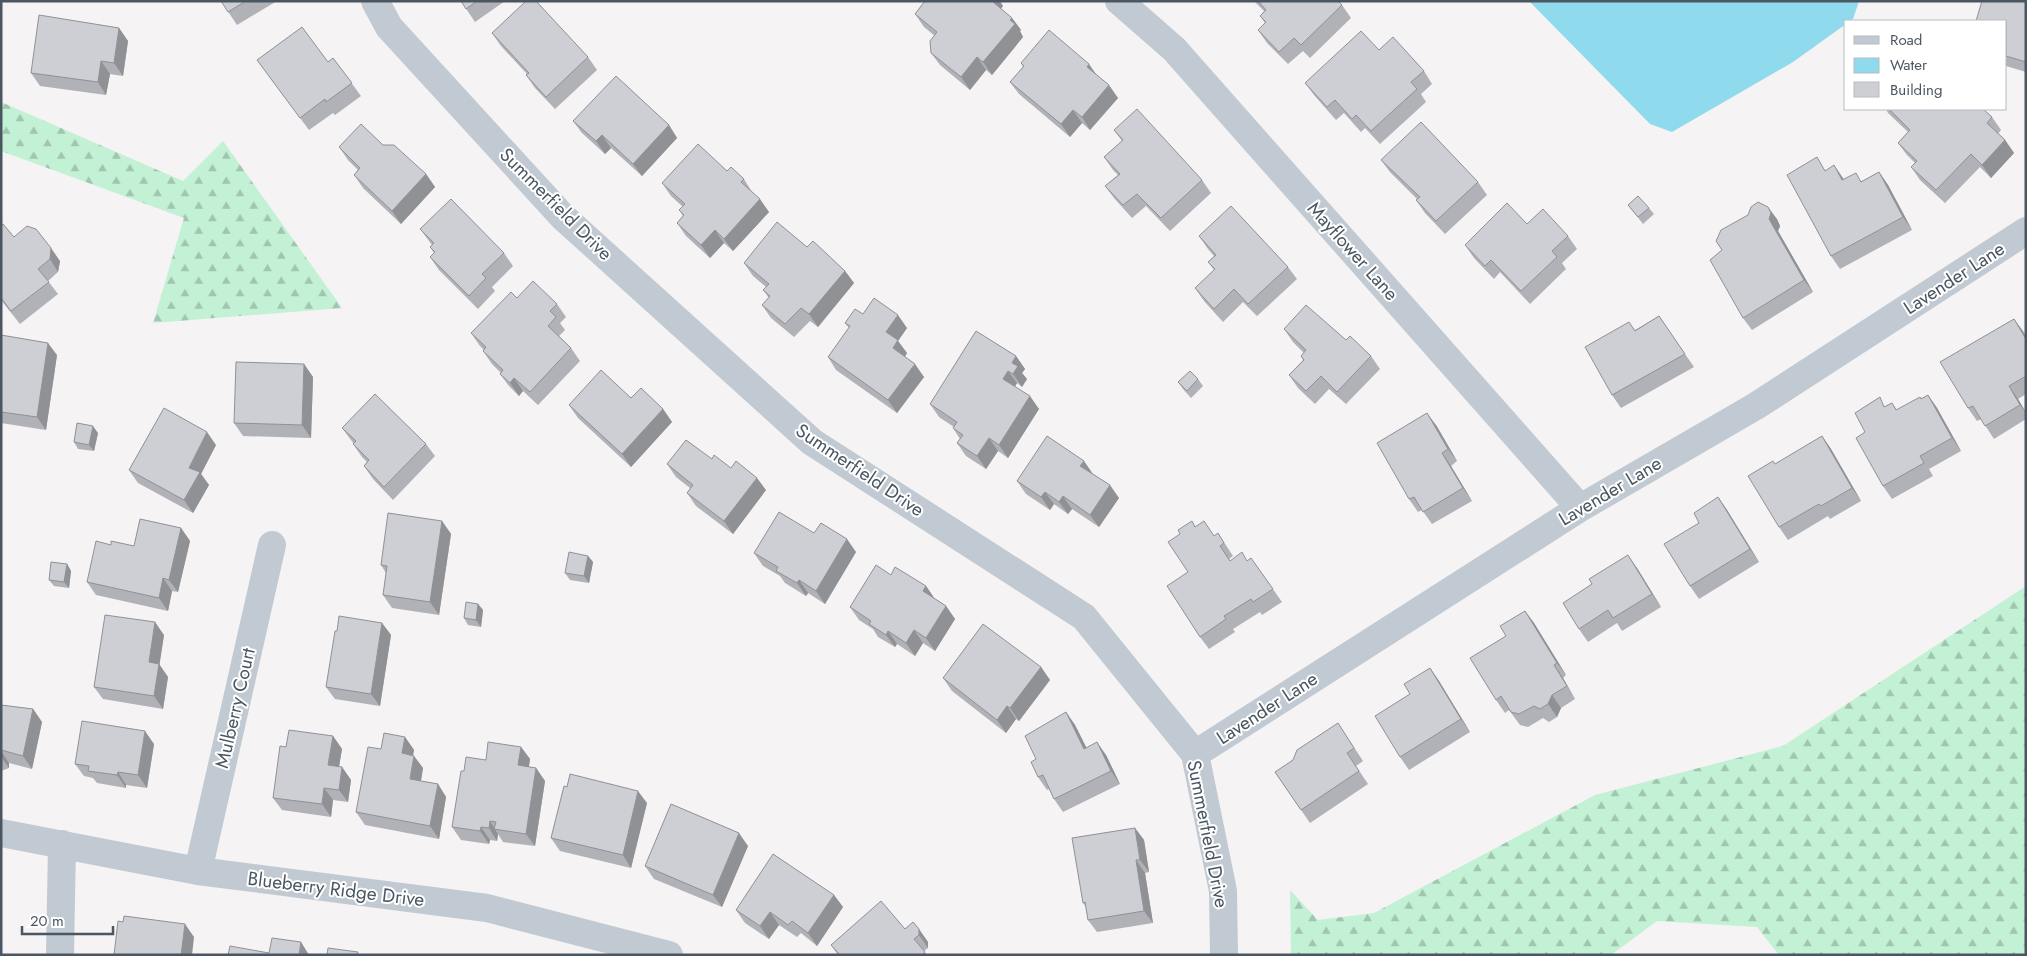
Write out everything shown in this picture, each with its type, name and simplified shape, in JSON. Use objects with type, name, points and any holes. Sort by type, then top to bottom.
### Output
[{"type":"street","name":"Summerfield Drive","points":[[375,1],[389,27],[562,216],[812,442],[1084,617],[1195,754],[1223,891],[1224,955]]},
{"type":"street","name":"Mayflower Lane","points":[[1119,1],[1174,49],[1580,508]]},
{"type":"street","name":"Lavender Lane","points":[[1195,754],[1580,508],[1756,406],[2026,231]]},
{"type":"street","name":"Mulberry Court","points":[[198,871],[272,545]]},
{"type":"street","name":"Blueberry Ridge Drive","points":[[1,833],[198,871],[486,908],[669,955]]},
{"type":"street","points":[[60,955],[62,844]]},
{"type":"green space","points":[[1,102],[183,181],[223,141],[342,308],[153,323],[184,218],[1,151]]},
{"type":"green space","points":[[2026,586],[2026,955],[1779,955],[1757,927],[1657,921],[1611,955],[1291,955],[1290,890],[1318,920],[1374,913],[1595,795],[1783,746]]},
{"type":"water","points":[[1529,1],[1859,1],[1853,19],[1844,20],[1844,25],[1793,62],[1672,132],[1650,124]]},
{"type":"building","points":[[221,1],[246,1],[228,12]]},
{"type":"building","points":[[461,1],[477,1],[466,9]]},
{"type":"building","points":[[526,1],[536,1],[588,57],[546,97],[526,75],[529,73],[492,33]]},
{"type":"building","points":[[925,1],[992,1],[1012,18],[1010,20],[1015,24],[983,62],[977,57],[961,77],[931,53],[930,41],[937,32],[915,14]]},
{"type":"building","points":[[1258,1],[1338,1],[1342,5],[1301,45],[1294,38],[1279,52],[1258,30],[1266,22],[1260,16],[1266,10]]},
{"type":"building","points":[[1982,1],[2026,1],[2026,62],[2007,56],[2007,20],[1976,20]]},
{"type":"building","points":[[39,15],[119,28],[114,63],[101,61],[98,82],[31,73]]},
{"type":"building","points":[[302,27],[328,62],[333,58],[352,83],[326,102],[325,99],[300,118],[257,60]]},
{"type":"building","points":[[1049,30],[1089,64],[1087,67],[1109,85],[1082,117],[1073,110],[1061,124],[1010,82],[1024,66],[1021,63]]},
{"type":"building","points":[[1361,31],[1379,50],[1393,37],[1424,71],[1411,82],[1417,89],[1371,131],[1356,115],[1352,119],[1335,100],[1327,107],[1305,83]]},
{"type":"building","points":[[616,76],[669,125],[633,164],[602,135],[596,141],[573,121]]},
{"type":"building","points":[[1137,109],[1202,180],[1161,218],[1137,194],[1123,205],[1105,186],[1120,174],[1104,157],[1123,140],[1114,130]]},
{"type":"building","points":[[1890,110],[1984,110],[1992,117],[1987,123],[2005,140],[1982,165],[1971,154],[1936,190],[1911,167],[1917,161],[1898,143],[1910,130]]},
{"type":"building","points":[[1421,122],[1478,182],[1436,221],[1416,200],[1420,197],[1381,160]]},
{"type":"building","points":[[361,124],[383,145],[394,145],[426,174],[392,211],[354,175],[360,168],[339,147]]},
{"type":"building","points":[[698,144],[727,171],[731,167],[744,179],[741,182],[760,199],[724,239],[715,230],[701,245],[677,223],[684,215],[679,210],[685,204],[662,183]]},
{"type":"building","points":[[1817,157],[1825,171],[1834,165],[1842,180],[1856,173],[1861,182],[1879,172],[1903,217],[1831,256],[1787,175]]},
{"type":"building","points":[[1638,196],[1649,208],[1638,217],[1628,205]]},
{"type":"building","points":[[451,199],[504,253],[482,274],[486,278],[469,296],[430,257],[435,252],[430,247],[434,243],[420,229]]},
{"type":"building","points":[[1758,202],[1768,207],[1771,213],[1769,219],[1804,280],[1743,318],[1710,260],[1722,250],[1716,241],[1721,230],[1748,215],[1751,207]]},
{"type":"building","points":[[1507,203],[1527,224],[1543,209],[1568,236],[1552,251],[1557,257],[1521,291],[1491,260],[1485,266],[1465,245]]},
{"type":"building","points":[[1231,206],[1288,267],[1248,304],[1234,289],[1214,309],[1195,288],[1215,269],[1208,262],[1216,255],[1199,236]]},
{"type":"building","points":[[777,222],[807,247],[813,241],[845,271],[809,314],[801,308],[785,324],[762,305],[770,296],[763,290],[769,284],[744,263]]},
{"type":"building","points":[[3,224],[14,237],[27,226],[36,229],[51,248],[50,259],[38,269],[49,282],[11,311],[1,298],[1,225]]},
{"type":"building","points":[[533,281],[557,304],[550,311],[556,317],[548,326],[571,348],[530,392],[514,378],[510,383],[500,374],[503,370],[483,351],[486,347],[471,333],[511,292],[517,298]]},
{"type":"building","points":[[874,298],[898,315],[886,332],[898,340],[893,348],[915,364],[888,400],[828,357],[850,326],[845,323],[855,309],[863,314]]},
{"type":"building","points":[[1306,305],[1346,340],[1350,336],[1371,356],[1337,392],[1321,376],[1306,391],[1289,375],[1304,360],[1301,356],[1306,350],[1284,329]]},
{"type":"building","points":[[1659,316],[1685,354],[1612,395],[1585,347],[1629,322],[1635,331]]},
{"type":"building","points":[[2014,319],[2026,339],[2026,376],[2009,386],[2020,405],[1985,426],[1973,406],[1968,408],[1940,362]]},
{"type":"building","points":[[976,331],[1016,356],[1012,363],[1018,366],[1013,374],[1008,371],[1003,379],[1030,396],[999,445],[989,438],[977,456],[957,443],[963,435],[953,428],[957,422],[930,404]]},
{"type":"building","points":[[1,335],[48,343],[37,417],[1,412]]},
{"type":"building","points":[[236,362],[304,364],[302,425],[234,423]]},
{"type":"building","points":[[601,370],[631,398],[641,388],[663,409],[622,454],[569,405]]},
{"type":"building","points":[[1190,371],[1198,379],[1187,391],[1178,382]]},
{"type":"building","points":[[375,394],[426,444],[384,487],[364,466],[369,460],[353,444],[356,441],[342,428]]},
{"type":"building","points":[[1928,395],[1952,438],[1920,456],[1924,463],[1883,486],[1856,438],[1865,432],[1855,413],[1880,397],[1884,407],[1892,403],[1896,410],[1920,397],[1921,399]]},
{"type":"building","points":[[164,408],[207,432],[189,468],[200,472],[184,500],[129,470]]},
{"type":"building","points":[[1427,413],[1448,449],[1442,453],[1463,488],[1423,512],[1414,497],[1409,499],[1377,443]]},
{"type":"building","points":[[77,423],[93,426],[89,445],[74,442]]},
{"type":"building","points":[[1047,436],[1084,461],[1080,466],[1110,485],[1090,515],[1063,496],[1059,502],[1045,492],[1041,497],[1017,481]]},
{"type":"building","points":[[1822,436],[1852,488],[1779,527],[1748,476],[1773,461],[1775,464]]},
{"type":"building","points":[[686,440],[712,459],[714,455],[731,468],[736,461],[757,478],[724,521],[687,493],[693,485],[667,464]]},
{"type":"building","points":[[1718,497],[1750,549],[1690,586],[1664,544],[1699,523],[1694,513]]},
{"type":"building","points":[[779,512],[814,533],[821,523],[847,539],[816,591],[799,580],[797,583],[776,571],[778,567],[754,553]]},
{"type":"building","points":[[388,513],[442,521],[430,602],[383,595],[387,566],[381,565]]},
{"type":"building","points":[[140,519],[181,528],[169,580],[163,578],[159,598],[87,582],[96,541],[111,545],[111,541],[134,546]]},
{"type":"building","points":[[1192,521],[1195,527],[1204,521],[1214,536],[1218,533],[1224,543],[1220,546],[1230,561],[1242,552],[1247,561],[1251,558],[1273,589],[1253,602],[1251,599],[1224,616],[1226,619],[1200,637],[1167,586],[1188,572],[1168,542],[1180,534],[1178,530]]},
{"type":"building","points":[[569,552],[588,556],[584,576],[565,573]]},
{"type":"building","points":[[1628,555],[1652,594],[1613,618],[1608,610],[1579,629],[1563,603],[1592,584],[1589,579]]},
{"type":"building","points":[[51,562],[67,564],[64,582],[49,580]]},
{"type":"building","points":[[876,565],[891,575],[895,567],[926,586],[923,591],[946,606],[926,638],[914,630],[906,643],[888,631],[886,635],[869,624],[871,621],[850,607]]},
{"type":"building","points":[[466,602],[478,604],[476,620],[464,618]]},
{"type":"building","points":[[1525,611],[1557,663],[1554,665],[1567,686],[1552,695],[1548,704],[1540,709],[1534,706],[1519,714],[1511,712],[1501,696],[1496,700],[1470,658],[1506,636],[1500,626]]},
{"type":"building","points":[[105,615],[155,622],[149,662],[159,664],[154,696],[94,687]]},
{"type":"building","points":[[339,616],[382,623],[371,694],[326,687]]},
{"type":"building","points":[[983,624],[1041,667],[1010,708],[1007,706],[997,720],[943,678]]},
{"type":"building","points":[[1430,668],[1461,719],[1400,757],[1375,716],[1410,694],[1404,684]]},
{"type":"building","points":[[1,705],[33,709],[23,756],[1,750]]},
{"type":"building","points":[[1066,712],[1084,749],[1097,742],[1111,771],[1054,799],[1043,775],[1038,777],[1031,762],[1036,759],[1025,736]]},
{"type":"building","points":[[82,721],[145,731],[138,775],[118,772],[117,775],[88,771],[89,766],[75,764]]},
{"type":"building","points":[[1338,723],[1354,748],[1347,753],[1359,771],[1301,810],[1275,772],[1293,760],[1297,750]]},
{"type":"building","points":[[289,730],[333,736],[328,765],[342,767],[339,790],[324,788],[322,804],[273,798],[280,746],[286,747]]},
{"type":"building","points":[[384,733],[405,737],[402,753],[414,756],[410,779],[438,784],[430,826],[356,812],[368,747],[381,749]]},
{"type":"building","points":[[488,742],[521,747],[518,765],[536,768],[526,834],[494,829],[496,822],[490,821],[489,828],[481,827],[480,831],[452,827],[461,771],[464,771],[466,757],[486,760]]},
{"type":"building","points":[[570,774],[638,791],[623,855],[551,838],[564,786],[567,787]]},
{"type":"building","points":[[671,804],[739,833],[713,895],[645,866]]},
{"type":"building","points":[[1135,828],[1140,860],[1136,860],[1144,911],[1088,920],[1085,902],[1083,903],[1072,838]]},
{"type":"building","points":[[773,854],[834,895],[808,933],[792,921],[788,925],[770,912],[760,926],[736,910]]},
{"type":"building","points":[[881,901],[905,929],[913,922],[919,929],[919,935],[914,939],[925,952],[922,955],[840,955],[831,945]]},
{"type":"building","points":[[124,916],[185,924],[181,955],[114,955],[118,921],[123,922]]},
{"type":"building","points":[[272,938],[301,942],[299,955],[228,955],[230,946],[269,953]]},
{"type":"building","points":[[328,948],[358,952],[357,955],[327,955]]}]
